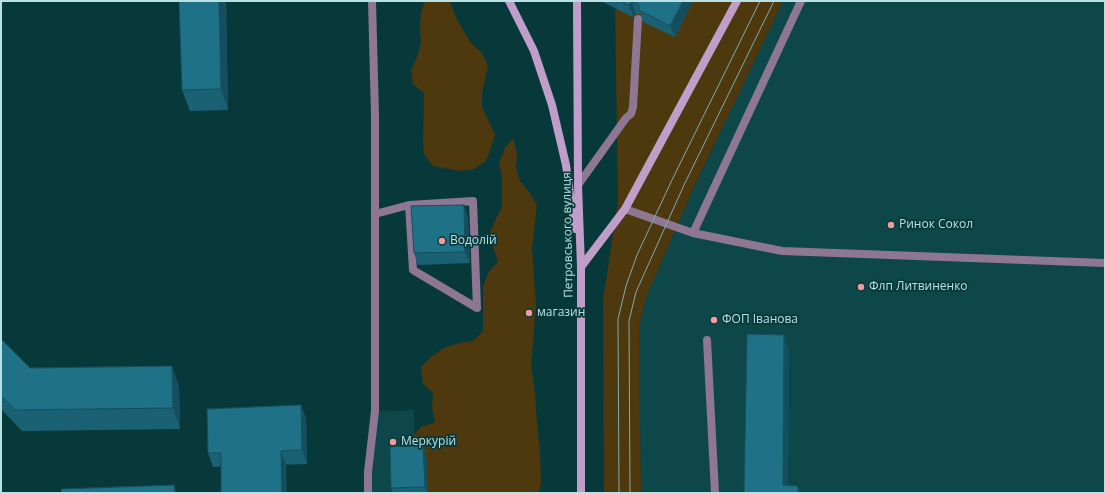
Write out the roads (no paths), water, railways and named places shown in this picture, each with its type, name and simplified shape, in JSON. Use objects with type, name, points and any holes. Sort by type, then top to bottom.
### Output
[{"type":"main road","points":[[509,1],[534,51],[552,105],[566,165],[581,267]]},
{"type":"main road","name":"Петровського вулиця","points":[[577,1],[578,185],[581,267],[581,493]]},
{"type":"main road","points":[[581,267],[625,209],[737,1]]},
{"type":"lane","points":[[368,493],[368,472],[375,411],[375,115],[372,1]]},
{"type":"lane","points":[[693,233],[801,1]]},
{"type":"lane","points":[[578,185],[626,118],[631,114],[633,106],[638,19]]},
{"type":"lane","points":[[375,214],[409,205],[473,201],[477,308],[413,270],[409,205]]},
{"type":"lane","points":[[625,209],[693,233],[782,251],[1105,262]]},
{"type":"lane","points":[[707,340],[715,493]]},
{"type":"tram line","points":[[619,493],[618,319],[626,286],[637,255],[671,182],[760,1]]},
{"type":"tram line","points":[[630,493],[629,321],[636,292],[684,185],[774,1]]},
{"type":"place","name":"Ринок Сокол","points":[[891,225]]},
{"type":"place","name":"Водолій","points":[[442,241]]},
{"type":"place","name":"Флп Литвиненко","points":[[861,287]]},
{"type":"place","name":"магазин","points":[[529,313]]},
{"type":"place","name":"ФОП Іванова","points":[[714,320]]},
{"type":"place","name":"Меркурій","points":[[393,442]]}]
